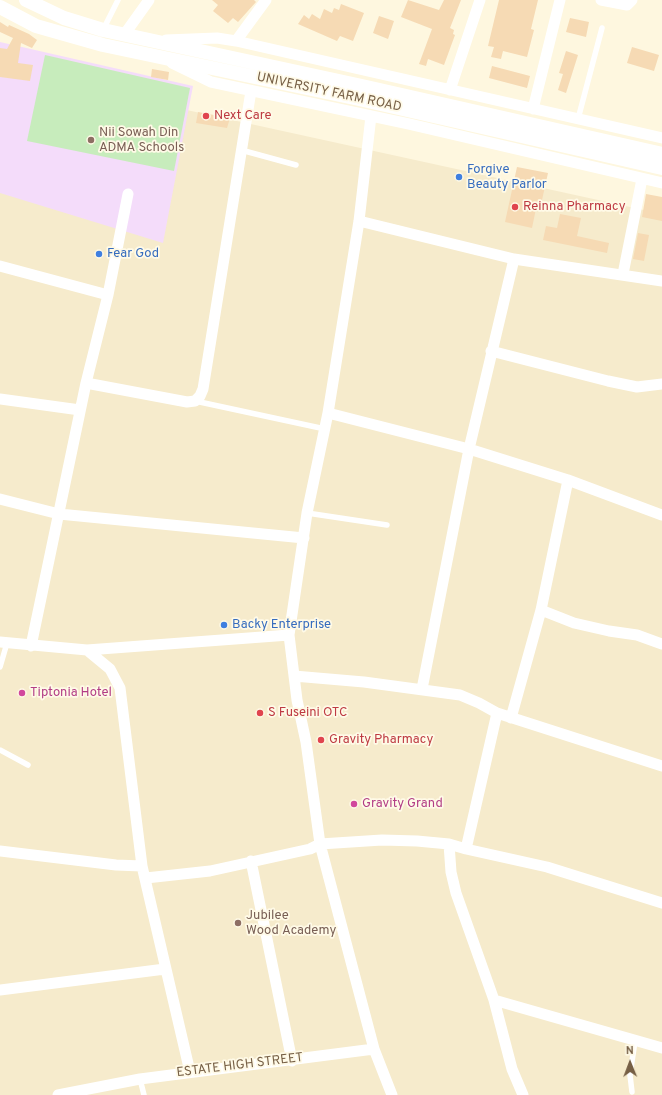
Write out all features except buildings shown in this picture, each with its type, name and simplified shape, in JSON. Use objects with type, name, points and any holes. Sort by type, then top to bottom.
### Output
[{"type":"street","name":"UNIVERSITY FARM ROAD","points":[[26,0],[64,18],[103,30],[362,86],[662,154]]},
{"type":"street","points":[[124,35],[149,0]]},
{"type":"street","points":[[236,41],[266,0]]},
{"type":"street","points":[[450,90],[480,0]]},
{"type":"street","points":[[533,109],[560,0]]},
{"type":"street","points":[[602,0],[627,4],[632,0]]},
{"type":"street","name":"UNIVERSITY FARM ROAD","points":[[0,7],[36,26],[103,45],[359,99],[662,168]]},
{"type":"street","points":[[154,41],[217,38],[236,41],[662,138]]},
{"type":"street","points":[[158,56],[210,82],[371,116],[662,184]]},
{"type":"street","points":[[86,383],[187,402],[195,401],[203,390],[251,91]]},
{"type":"street","points":[[371,116],[360,221],[328,413],[307,513],[291,610],[289,635],[297,700],[306,742],[320,844],[374,1049],[392,1095]]},
{"type":"street","points":[[623,274],[642,179]]},
{"type":"street","points":[[31,646],[80,410],[108,295],[128,194]]},
{"type":"street","points":[[360,221],[514,259],[662,281]]},
{"type":"street","points":[[422,690],[469,449],[514,259]]},
{"type":"street","points":[[0,266],[108,295]]},
{"type":"street","points":[[492,350],[546,366],[637,387],[662,384]]},
{"type":"street","points":[[0,399],[80,410]]},
{"type":"street","points":[[328,413],[469,449],[568,480],[662,515]]},
{"type":"street","points":[[511,718],[542,610],[568,480]]},
{"type":"street","points":[[0,499],[59,514],[304,538]]},
{"type":"street","points":[[542,610],[574,623],[609,631],[637,635],[662,644]]},
{"type":"street","points":[[4,643],[88,650],[289,635]]},
{"type":"street","points":[[88,650],[110,669],[120,688],[142,866],[190,1072]]},
{"type":"street","points":[[294,676],[422,690],[460,696],[479,703],[496,714],[662,766]]},
{"type":"street","points":[[466,849],[496,714]]},
{"type":"street","points":[[146,878],[210,871],[310,849],[320,844],[382,840],[449,844],[547,867],[662,903]]},
{"type":"street","points":[[449,844],[451,872],[456,893],[494,1000],[512,1069],[523,1095]]},
{"type":"street","points":[[0,851],[116,865],[142,866]]},
{"type":"street","points":[[251,861],[292,1060]]},
{"type":"street","points":[[0,990],[165,969]]},
{"type":"street","points":[[494,1000],[635,1040],[661,1045]]},
{"type":"street","name":"ESTATE HIGH STREET","points":[[58,1095],[140,1079],[374,1049]]},
{"type":"lane","points":[[103,30],[118,0]]},
{"type":"lane","points":[[578,119],[602,28]]},
{"type":"lane","points":[[241,150],[296,165]]},
{"type":"lane","points":[[195,401],[325,429]]},
{"type":"lane","points":[[307,513],[387,525]]},
{"type":"lane","points":[[0,667],[4,643]]},
{"type":"lane","points":[[0,750],[28,765]]},
{"type":"lane","points":[[632,1092],[630,1075],[635,1040]]},
{"type":"lane","points":[[140,1079],[144,1095]]},
{"type":"shaded area","name":"Nii Sowah Din ADMA Schools","points":[[0,42],[193,86],[163,243],[0,193]]},
{"type":"shaded area","points":[[0,60],[77,86],[662,214],[662,1095],[0,1095]]},
{"type":"green space","points":[[45,55],[190,88],[174,171],[27,141]]},
{"type":"place","name":"Next Care","points":[[206,116]]},
{"type":"place","name":"Nii Sowah Din ADMA Schools","points":[[91,140]]},
{"type":"place","name":"Forgive Beauty Parlor","points":[[459,177]]},
{"type":"place","name":"Reinna Pharmacy","points":[[515,207]]},
{"type":"place","name":"Fear God","points":[[99,254]]},
{"type":"place","name":"Backy Enterprise","points":[[224,625]]},
{"type":"place","name":"Tiptonia Hotel","points":[[22,693]]},
{"type":"place","name":"S Fuseini OTC","points":[[260,713]]},
{"type":"place","name":"Gravity Pharmacy","points":[[321,740]]},
{"type":"place","name":"Gravity Grand","points":[[354,804]]},
{"type":"place","name":"Jubilee Wood Academy","points":[[238,923]]}]
